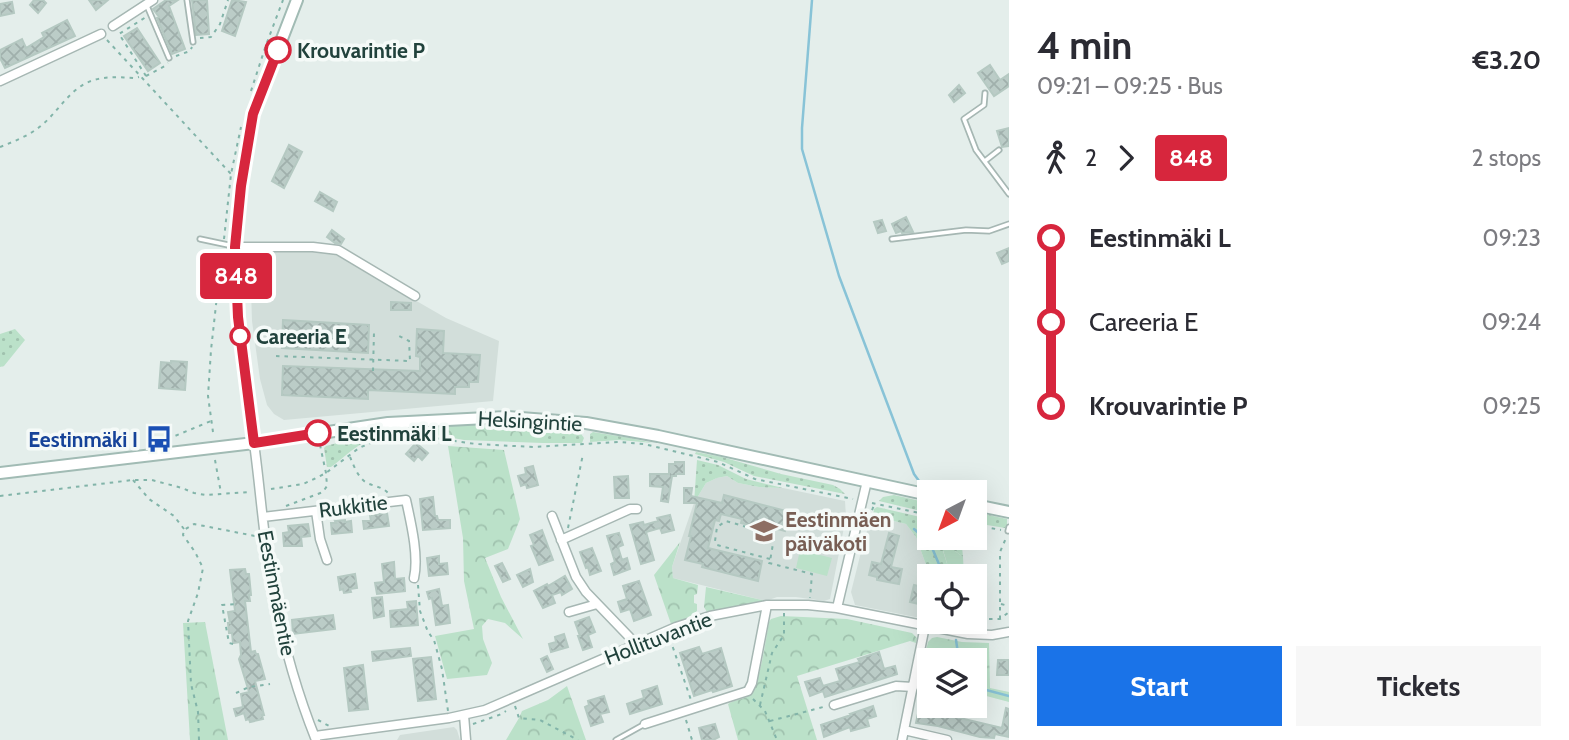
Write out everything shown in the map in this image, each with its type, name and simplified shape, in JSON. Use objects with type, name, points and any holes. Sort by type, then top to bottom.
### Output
[{"type":"main road","points":[[254,443],[238,317],[235,247],[241,186],[253,114],[296,0]]},
{"type":"main road","name":"Helsingintie","points":[[0,473],[254,443],[388,423],[482,417],[532,418],[586,423],[658,436],[917,492]]},
{"type":"main road","points":[[987,507],[1009,512]]},
{"type":"street","points":[[113,26],[149,2]]},
{"type":"street","points":[[0,81],[101,34]]},
{"type":"street","points":[[235,247],[313,247],[338,250],[415,296]]},
{"type":"street","name":"Eestinmäentie","points":[[254,443],[274,594],[297,690],[315,738]]},
{"type":"street","points":[[837,608],[867,481]]},
{"type":"street","name":"Rukkitie","points":[[263,517],[406,500],[416,570],[414,578]]},
{"type":"street","points":[[565,538],[630,509],[637,509]]},
{"type":"street","points":[[316,511],[320,539],[327,560]]},
{"type":"street","points":[[552,516],[565,538],[576,577],[597,604],[637,645]]},
{"type":"street","points":[[569,612],[597,604]]},
{"type":"street","name":"Hollituvantie","points":[[315,738],[332,733],[391,727],[485,710],[676,627],[727,612],[767,606],[808,605],[837,608],[917,624]]},
{"type":"street","points":[[645,724],[748,691],[767,606]]},
{"type":"street","name":"Hollituvantie","points":[[968,634],[1009,632]]},
{"type":"street","points":[[902,740],[923,634]]},
{"type":"street","points":[[834,705],[896,686],[913,687]]},
{"type":"street","points":[[464,715],[466,740]]},
{"type":"street","points":[[904,730],[947,740]]},
{"type":"lane","points":[[187,0],[192,40]]},
{"type":"lane","points":[[149,2],[150,14],[169,58]]},
{"type":"lane","points":[[985,93],[984,105],[964,118],[976,150],[1009,194]]},
{"type":"lane","points":[[985,162],[999,150]]},
{"type":"lane","points":[[892,239],[965,230],[989,231],[1009,224]]},
{"type":"lane","points":[[200,239],[235,247]]},
{"type":"lane","points":[[616,740],[645,724]]},
{"type":"path","points":[[192,40],[211,37],[220,24],[228,0]]},
{"type":"path","points":[[146,76],[119,34],[150,14]]},
{"type":"path","points":[[101,34],[231,174]]},
{"type":"path","points":[[0,147],[30,134],[85,84],[107,77],[140,77]]},
{"type":"path","points":[[373,371],[374,332]]},
{"type":"path","points":[[276,356],[410,361],[410,341],[397,335]]},
{"type":"path","points":[[159,439],[170,438],[212,420]]},
{"type":"path","points":[[278,515],[279,508],[323,492],[327,486],[327,473],[318,433]]},
{"type":"path","points":[[271,489],[303,484],[327,473],[374,440],[420,436],[476,444],[533,447],[631,443],[719,462],[755,479],[917,512]]},
{"type":"path","points":[[565,538],[583,454]]},
{"type":"path","points":[[349,456],[362,478],[387,491],[393,502]]},
{"type":"path","points":[[215,460],[222,494]]},
{"type":"path","points":[[133,480],[149,499],[174,516],[203,568],[188,621],[191,684],[198,712],[199,740]]},
{"type":"path","points":[[0,496],[133,480],[152,480],[194,493],[249,492]]},
{"type":"path","points":[[770,559],[717,545],[717,527],[726,521],[771,534],[775,538],[770,559],[769,563],[811,574],[810,599]]},
{"type":"path","points":[[184,530],[194,524],[257,537]]},
{"type":"path","points":[[987,526],[1009,529],[1000,552],[1000,619]]},
{"type":"path","points":[[414,578],[418,586],[422,618],[434,640],[442,669],[448,712]]},
{"type":"path","points":[[217,600],[222,605],[229,643],[233,644]]},
{"type":"path","points":[[222,605],[236,604]]},
{"type":"path","points":[[1000,604],[1009,606]]},
{"type":"path","points":[[760,705],[772,653],[784,635],[784,611]]},
{"type":"path","points":[[989,619],[1000,619],[1009,612]]},
{"type":"path","points":[[670,638],[694,709]]},
{"type":"path","points":[[236,693],[248,687],[270,684]]},
{"type":"path","points":[[744,692],[760,705],[777,740]]},
{"type":"path","points":[[515,705],[519,718],[540,720],[578,740]]},
{"type":"path","points":[[770,721],[834,705]]},
{"type":"path","points":[[472,725],[507,710]]},
{"type":"path","points":[[684,712],[692,740]]},
{"type":"path","points":[[313,715],[327,725],[332,733]]},
{"type":"shaded area","points":[[261,249],[313,250],[335,254],[446,318],[499,341],[493,401],[284,420],[274,414],[267,405],[260,379],[252,321],[250,258]]},
{"type":"shaded area","name":"Eestinmäen päiväkoti","points":[[727,476],[738,483],[783,488],[845,501],[846,517],[830,599],[824,601],[777,597],[766,601],[673,578],[672,567],[694,503],[706,483]]},
{"type":"shaded area","points":[[873,516],[906,524],[916,537],[917,550],[921,550],[926,564],[917,564],[917,617],[855,605],[851,592]]},
{"type":"shaded area","points":[[454,727],[460,740],[397,740],[400,735]]},
{"type":"green space","points":[[15,329],[25,340],[4,366],[0,367],[0,334]]},
{"type":"green space","points":[[461,425],[543,428],[543,443],[464,440],[431,434],[431,428]]},
{"type":"green space","points":[[431,428],[431,434],[397,434],[370,440],[331,467],[327,467],[326,446],[365,437]]},
{"type":"green space","points":[[543,428],[579,431],[584,438],[582,443],[543,443]]},
{"type":"green space","points":[[593,432],[653,443],[619,440],[590,442],[590,434]]},
{"type":"green space","points":[[448,446],[504,450],[520,519],[508,549],[485,558],[523,639],[505,623],[488,619],[482,626],[483,639],[492,663],[487,675],[447,679],[435,636],[474,629],[464,581],[463,538]]},
{"type":"green space","points":[[696,452],[833,485],[845,494],[754,476],[724,462],[695,454]]},
{"type":"green space","points":[[697,460],[718,465],[746,479],[783,488],[738,483],[727,476],[706,483],[694,503]]},
{"type":"green space","points":[[894,495],[917,500],[917,510],[879,501],[883,497]]},
{"type":"green space","points":[[877,507],[917,516],[917,540],[906,524],[873,516]]},
{"type":"green space","points":[[987,515],[1007,519],[1005,528],[987,525]]},
{"type":"green space","points":[[680,542],[672,567],[673,578],[698,585],[697,594],[694,595],[697,611],[689,618],[671,624],[654,575]]},
{"type":"green space","points":[[800,550],[832,558],[827,576],[796,568]]},
{"type":"green space","points":[[921,550],[962,550],[963,557],[955,551],[943,551],[947,564],[926,564]]},
{"type":"green space","points":[[943,550],[955,551],[963,557],[963,564],[947,564]]},
{"type":"green space","points":[[706,587],[766,601],[707,612],[704,607]]},
{"type":"green space","points":[[781,616],[847,619],[912,633],[917,638],[916,643],[910,641],[797,676],[817,740],[738,740],[728,704],[748,696],[752,691],[762,662],[769,622]]},
{"type":"green space","points":[[205,622],[228,740],[190,740],[183,623]]},
{"type":"green space","points":[[932,638],[989,643],[990,688],[1009,692],[1009,702],[987,696],[987,648],[927,648]]},
{"type":"green space","points":[[567,686],[586,740],[506,740],[522,711],[548,700]]},
{"type":"building","points":[[34,0],[43,0],[46,3],[38,13],[30,5]]},
{"type":"building","points":[[89,0],[108,0],[96,10]]},
{"type":"building","points":[[166,0],[178,0],[169,6],[185,49],[172,54],[157,18],[159,17],[153,9]]},
{"type":"building","points":[[192,0],[207,0],[209,34],[196,35]]},
{"type":"building","points":[[232,0],[246,2],[235,36],[222,31]]},
{"type":"building","points":[[12,2],[14,13],[0,16],[0,4]]},
{"type":"building","points":[[67,20],[75,36],[5,68],[0,58],[0,50],[22,39],[26,48],[44,37],[42,33]]},
{"type":"building","points":[[137,28],[160,63],[148,71],[124,36]]},
{"type":"building","points":[[990,65],[1000,80],[1009,74],[1009,86],[994,96],[978,73]]},
{"type":"building","points":[[959,85],[965,93],[954,102],[949,95]]},
{"type":"building","points":[[1009,128],[1009,146],[1002,147],[997,131]]},
{"type":"building","points":[[289,145],[302,152],[284,188],[272,181]]},
{"type":"building","points":[[320,192],[337,202],[333,211],[315,201]]},
{"type":"building","points":[[906,217],[913,232],[896,233],[892,224]]},
{"type":"building","points":[[882,220],[886,231],[878,233],[874,222]]},
{"type":"building","points":[[332,230],[344,239],[341,244],[327,237]]},
{"type":"building","points":[[1009,248],[1009,261],[1002,264],[997,253]]},
{"type":"building","points":[[391,302],[411,303],[411,310],[391,310]]},
{"type":"building","points":[[283,320],[369,325],[368,353],[282,348]]},
{"type":"building","points":[[417,329],[444,331],[443,353],[480,355],[478,382],[469,382],[469,387],[455,387],[455,394],[368,390],[368,399],[282,395],[283,366],[420,371],[420,357],[416,356]]},
{"type":"building","points":[[161,362],[187,362],[185,390],[159,388]]},
{"type":"building","points":[[416,443],[428,453],[422,460],[418,456],[414,461],[406,454]]},
{"type":"building","points":[[684,462],[684,474],[672,476],[668,502],[661,501],[663,487],[650,486],[650,474],[669,474],[669,464]]},
{"type":"building","points":[[533,466],[538,485],[527,488],[526,484],[521,486],[518,476],[526,474],[525,468]]},
{"type":"building","points":[[628,476],[629,498],[615,498],[614,477]]},
{"type":"building","points":[[684,488],[692,488],[691,496],[722,503],[724,495],[790,512],[785,531],[741,523],[742,519],[721,514],[719,521],[715,520],[708,548],[762,561],[758,581],[685,560],[697,503],[684,503]]},
{"type":"building","points":[[433,497],[435,516],[438,520],[450,520],[450,528],[423,530],[420,499]]},
{"type":"building","points":[[387,513],[389,526],[364,529],[363,521],[371,521],[370,515]]},
{"type":"building","points":[[670,515],[674,530],[662,533],[660,528],[646,532],[654,560],[641,564],[630,525],[643,522],[644,525]]},
{"type":"building","points":[[351,521],[352,532],[332,534],[331,523]]},
{"type":"building","points":[[308,524],[310,536],[301,537],[302,546],[284,546],[283,533],[289,532],[288,526]]},
{"type":"building","points":[[542,530],[553,560],[539,565],[531,546],[534,545],[530,535]]},
{"type":"building","points":[[619,533],[623,545],[618,547],[622,560],[627,558],[630,569],[614,575],[611,564],[615,562],[607,536]]},
{"type":"building","points":[[889,533],[899,536],[891,567],[902,569],[899,584],[877,580],[877,577],[869,575],[872,562],[881,564]]},
{"type":"building","points":[[592,548],[601,571],[590,575],[580,552]]},
{"type":"building","points":[[439,556],[439,564],[447,563],[448,574],[429,576],[427,558]]},
{"type":"building","points":[[394,562],[395,579],[404,578],[405,591],[377,594],[375,583],[384,582],[382,564]]},
{"type":"building","points":[[502,563],[510,579],[503,582],[495,566]]},
{"type":"building","points":[[245,569],[246,574],[249,574],[251,595],[250,601],[245,601],[251,652],[258,654],[265,679],[255,681],[263,719],[250,722],[249,719],[246,720],[244,713],[236,716],[234,709],[243,707],[241,694],[249,692],[239,659],[240,642],[233,643],[228,623],[228,612],[235,611],[230,570]]},
{"type":"building","points":[[530,569],[533,582],[523,587],[517,575]]},
{"type":"building","points":[[355,574],[357,588],[344,593],[343,589],[340,590],[338,577]]},
{"type":"building","points":[[565,576],[572,589],[562,595],[561,592],[552,595],[555,603],[543,608],[534,591]]},
{"type":"building","points":[[639,581],[651,615],[634,621],[630,609],[621,612],[618,602],[627,599],[623,586]]},
{"type":"building","points":[[914,585],[917,586],[917,604],[910,602]]},
{"type":"building","points":[[439,589],[442,606],[448,605],[450,623],[436,625],[432,598],[429,599],[427,592]]},
{"type":"building","points":[[382,597],[384,616],[374,618],[372,598]]},
{"type":"building","points":[[416,601],[418,625],[391,627],[390,611],[408,609],[407,602]]},
{"type":"building","points":[[333,615],[335,629],[293,634],[292,620]]},
{"type":"building","points":[[589,617],[595,632],[588,635],[592,647],[583,650],[575,622]]},
{"type":"building","points":[[564,634],[568,647],[551,652],[549,644],[556,642],[555,637]]},
{"type":"building","points":[[699,647],[702,654],[721,648],[732,686],[694,696],[680,653]]},
{"type":"building","points":[[410,648],[411,656],[373,661],[372,652]]},
{"type":"building","points":[[879,652],[884,669],[895,666],[897,674],[825,697],[823,691],[810,696],[805,682],[820,678],[823,686],[840,681],[836,669],[860,662],[858,659]]},
{"type":"building","points":[[547,656],[553,669],[547,672],[541,659]]},
{"type":"building","points":[[431,657],[436,699],[418,701],[413,659]]},
{"type":"building","points":[[998,660],[1009,660],[1009,675],[997,675]]},
{"type":"building","points":[[363,665],[368,709],[349,711],[344,668]]},
{"type":"building","points":[[657,686],[662,704],[630,714],[627,704],[644,698],[642,691]]},
{"type":"building","points":[[604,696],[609,712],[600,714],[603,722],[591,726],[585,707],[589,705],[588,701]]},
{"type":"building","points":[[873,706],[876,716],[867,719],[869,726],[851,731],[850,727],[824,737],[821,725]]},
{"type":"building","points":[[1006,708],[1009,709],[1009,737],[995,734],[994,738],[980,737],[916,723],[917,718],[960,718],[1002,728]]},
{"type":"building","points":[[715,724],[719,737],[702,740],[699,728]]},
{"type":"waterway","points":[[812,0],[802,149],[839,276],[918,480]]},
{"type":"waterway","points":[[914,529],[930,543],[939,564]]},
{"type":"waterway","points":[[956,640],[957,648]]},
{"type":"waterway","points":[[987,690],[1009,696]]},
{"type":"bus line","name":"848","points":[[278,50],[253,114],[241,186],[235,247],[238,317],[254,443],[318,433]]},
{"type":"place","name":"Krouvarintie P","points":[[278,50]]},
{"type":"place","name":"Careeria E","points":[[240,336]]},
{"type":"place","name":"Eestinmäki L","points":[[318,433]]},
{"type":"place","name":"Eestinmäki I","points":[[159,439]]},
{"type":"place","name":"Eestinmäen päiväkoti","points":[[764,531]]}]
